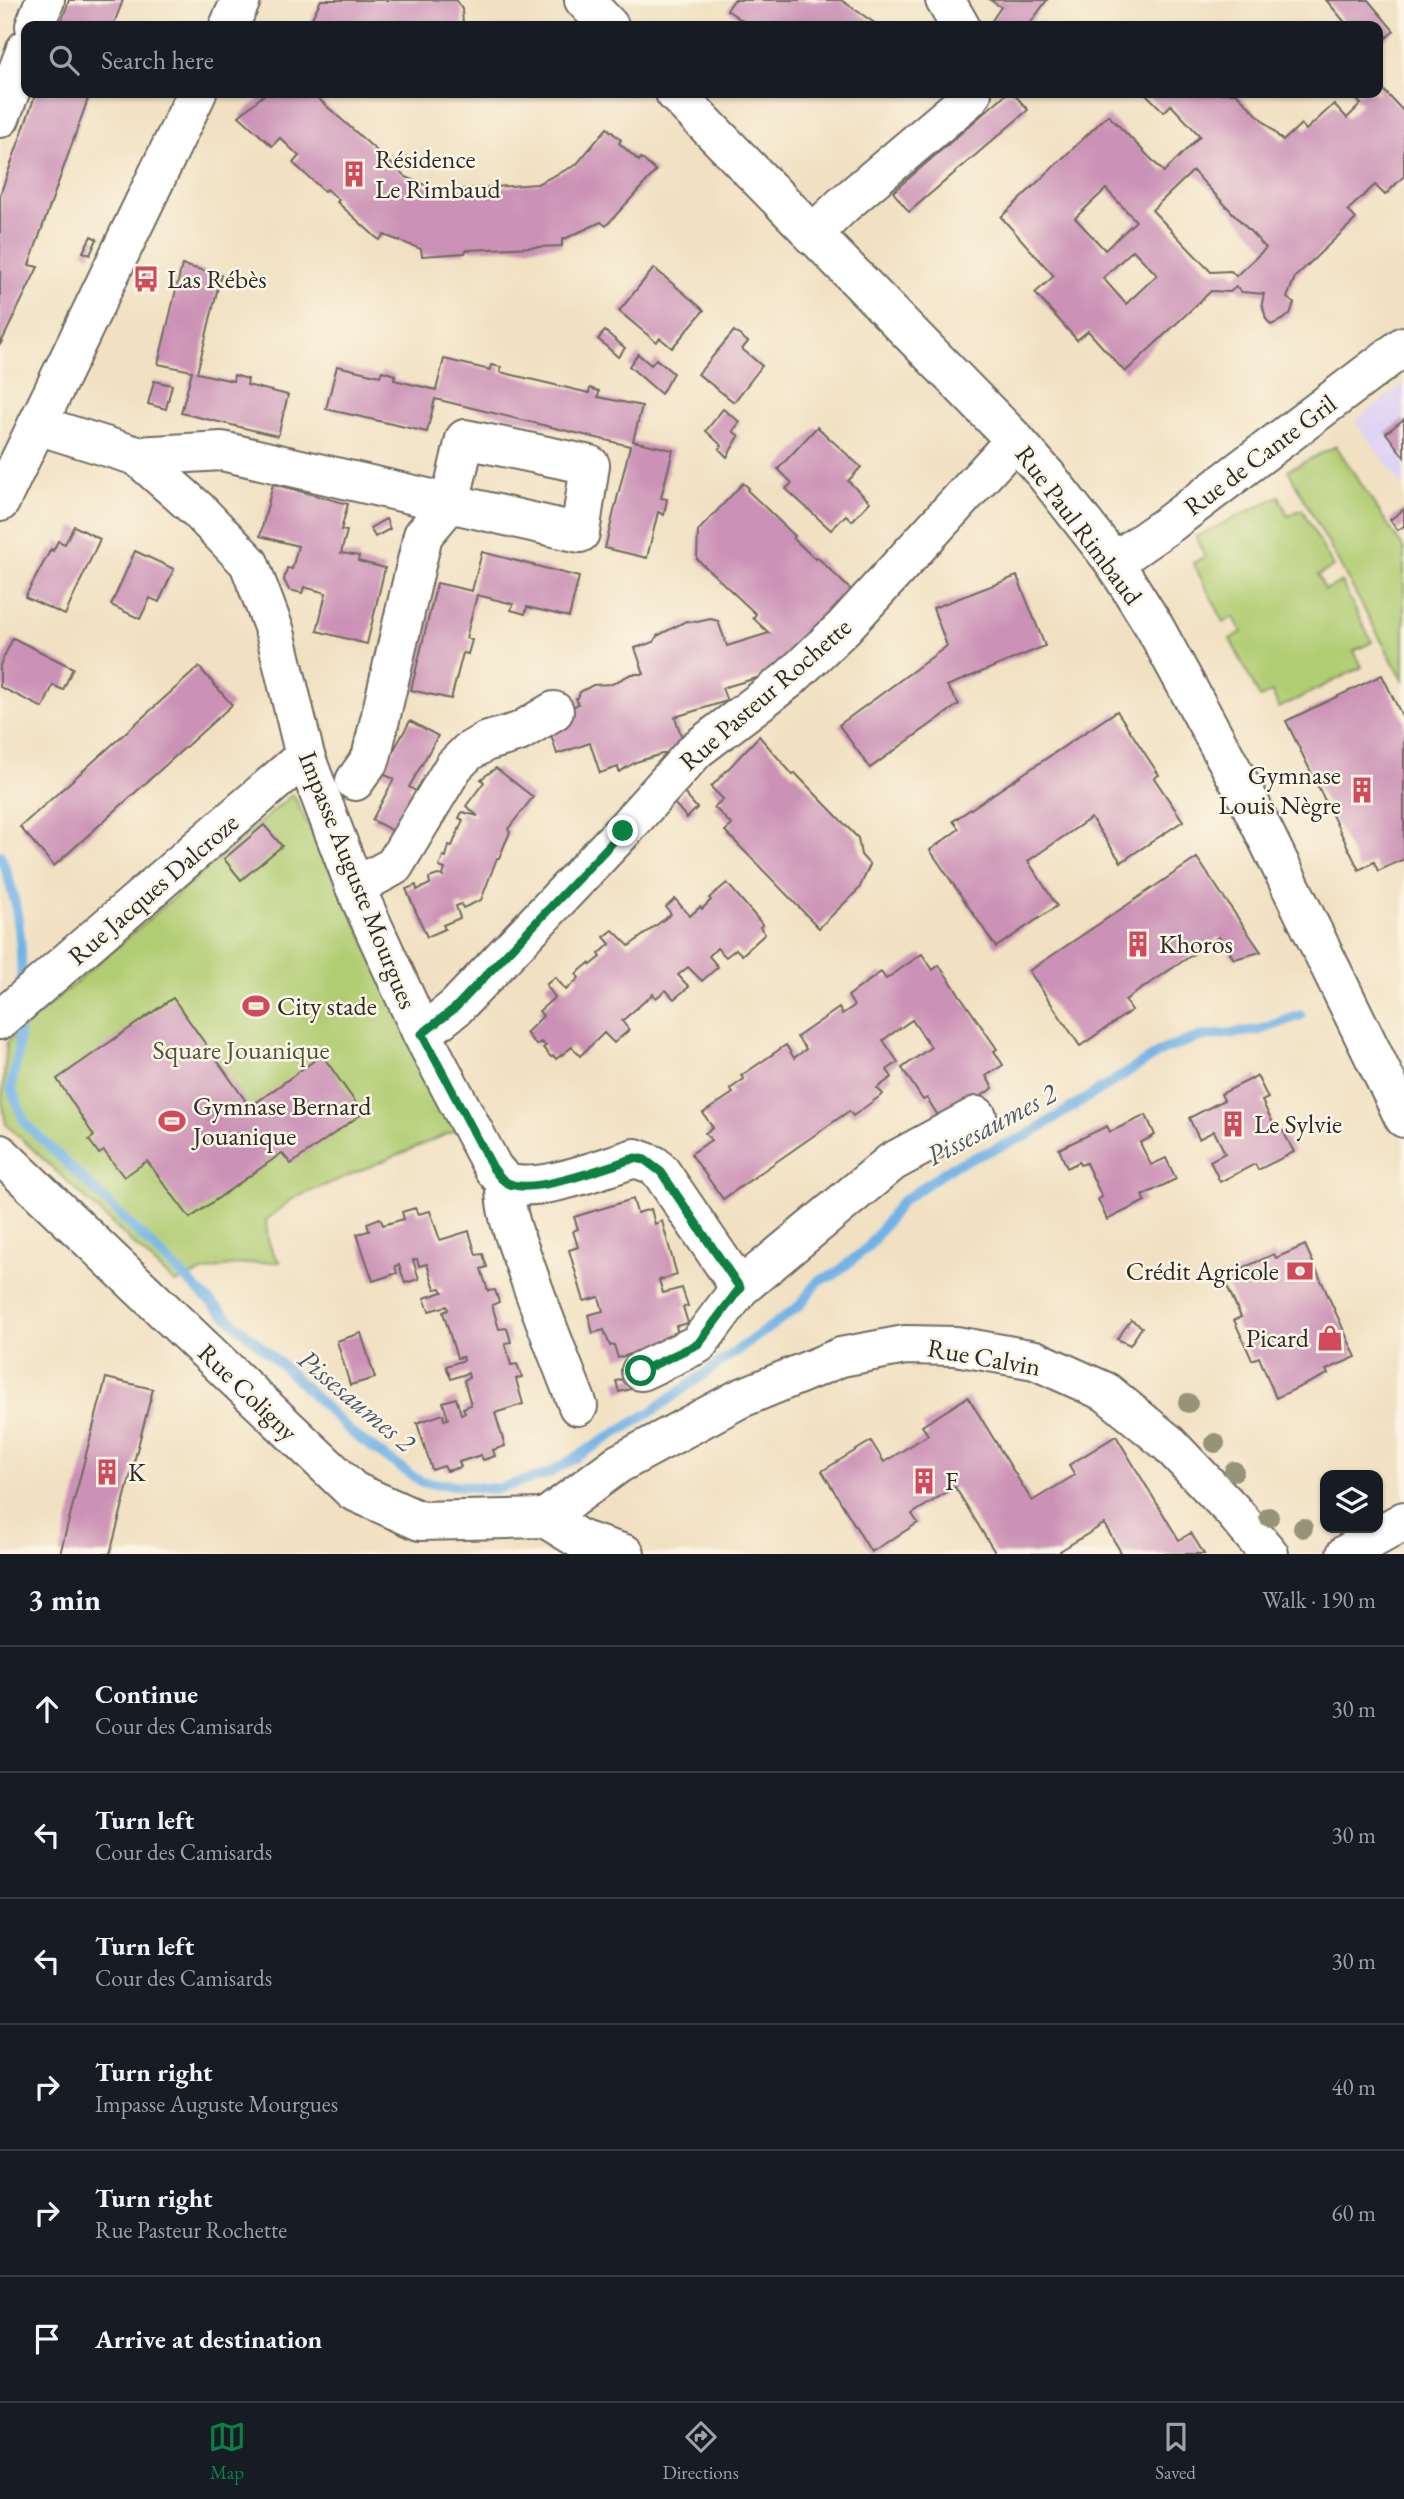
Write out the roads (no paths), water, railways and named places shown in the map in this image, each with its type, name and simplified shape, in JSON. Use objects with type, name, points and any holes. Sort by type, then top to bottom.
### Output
[{"type":"street","points":[[37,21],[45,0]]},
{"type":"street","points":[[231,21],[241,0]]},
{"type":"street","points":[[584,0],[604,21]]},
{"type":"street","points":[[946,0],[957,21]]},
{"type":"street","points":[[0,118],[21,62]]},
{"type":"street","points":[[0,502],[195,98]]},
{"type":"street","name":"Rue Paul Rimbaud","points":[[680,98],[1015,440],[1114,562],[1154,626],[1246,795],[1404,1118]]},
{"type":"street","points":[[812,235],[843,205],[969,98]]},
{"type":"street","name":"Rue de Cante Gril","points":[[1114,562],[1169,524],[1404,345]]},
{"type":"street","name":"Impasse Auguste Mourgues","points":[[37,425],[137,456],[222,451],[450,503],[423,535],[371,758],[355,782]]},
{"type":"street","name":"Rue Pasteur Rochette","points":[[422,1034],[455,1008],[696,750],[788,680],[843,628],[1015,440]]},
{"type":"street","name":"Impasse Auguste Mourgues","points":[[137,456],[198,510],[249,563],[275,632],[305,756],[355,887],[422,1034],[493,1168],[505,1182],[508,1215],[538,1304],[578,1406]]},
{"type":"street","points":[[355,887],[394,866],[454,765],[468,752],[485,742],[519,732],[554,710]]},
{"type":"street","name":"Rue Jacques Dalcroze","points":[[0,1020],[305,756]]},
{"type":"street","points":[[641,1371],[698,1344],[740,1288],[892,1163],[977,1116]]},
{"type":"street","name":"Rue Coligny","points":[[0,1154],[353,1491],[420,1521],[545,1518]]},
{"type":"street","points":[[505,1182],[526,1187],[544,1185],[635,1158],[645,1160],[661,1172],[740,1288]]},
{"type":"street","name":"Rue Calvin","points":[[545,1518],[618,1464],[739,1399],[841,1357],[905,1345],[956,1346],[1035,1360],[1106,1392],[1168,1443],[1232,1510],[1269,1554]]},
{"type":"street","points":[[545,1518],[580,1540],[625,1554]]},
{"type":"street","points":[[1346,1554],[1404,1521]]},
{"type":"waterway","name":"Pissesaumes 2","points":[[0,855],[18,920],[21,987]]},
{"type":"waterway","name":"Pissesaumes 2","points":[[20,1016],[18,1054],[11,1088],[25,1123],[204,1296],[285,1368],[353,1434],[421,1482],[497,1489],[548,1474],[651,1412],[798,1307],[819,1280],[834,1275],[869,1246],[901,1202],[953,1166],[1026,1136],[1163,1050],[1199,1037],[1260,1030],[1301,1015]]},
{"type":"place","name":"Résidence Le Rimbaud","points":[[354,174]]},
{"type":"place","name":"Las Rébès","points":[[146,279]]},
{"type":"place","name":"Gymnase Louis Nègre","points":[[1362,790]]},
{"type":"place","name":"Khoros","points":[[1138,944]]},
{"type":"place","name":"City stade","points":[[256,1006]]},
{"type":"place","name":"Gymnase Bernard Jouanique","points":[[172,1121]]},
{"type":"place","name":"Le Sylvie","points":[[1233,1124]]},
{"type":"place","name":"Crédit Agricole","points":[[1300,1271]]},
{"type":"place","name":"Picard","points":[[1330,1338]]},
{"type":"place","name":"K","points":[[107,1472]]},
{"type":"place","name":"F","points":[[924,1481]]},
{"type":"park label","name":"Square Jouanique","points":[[241,1050]]}]
